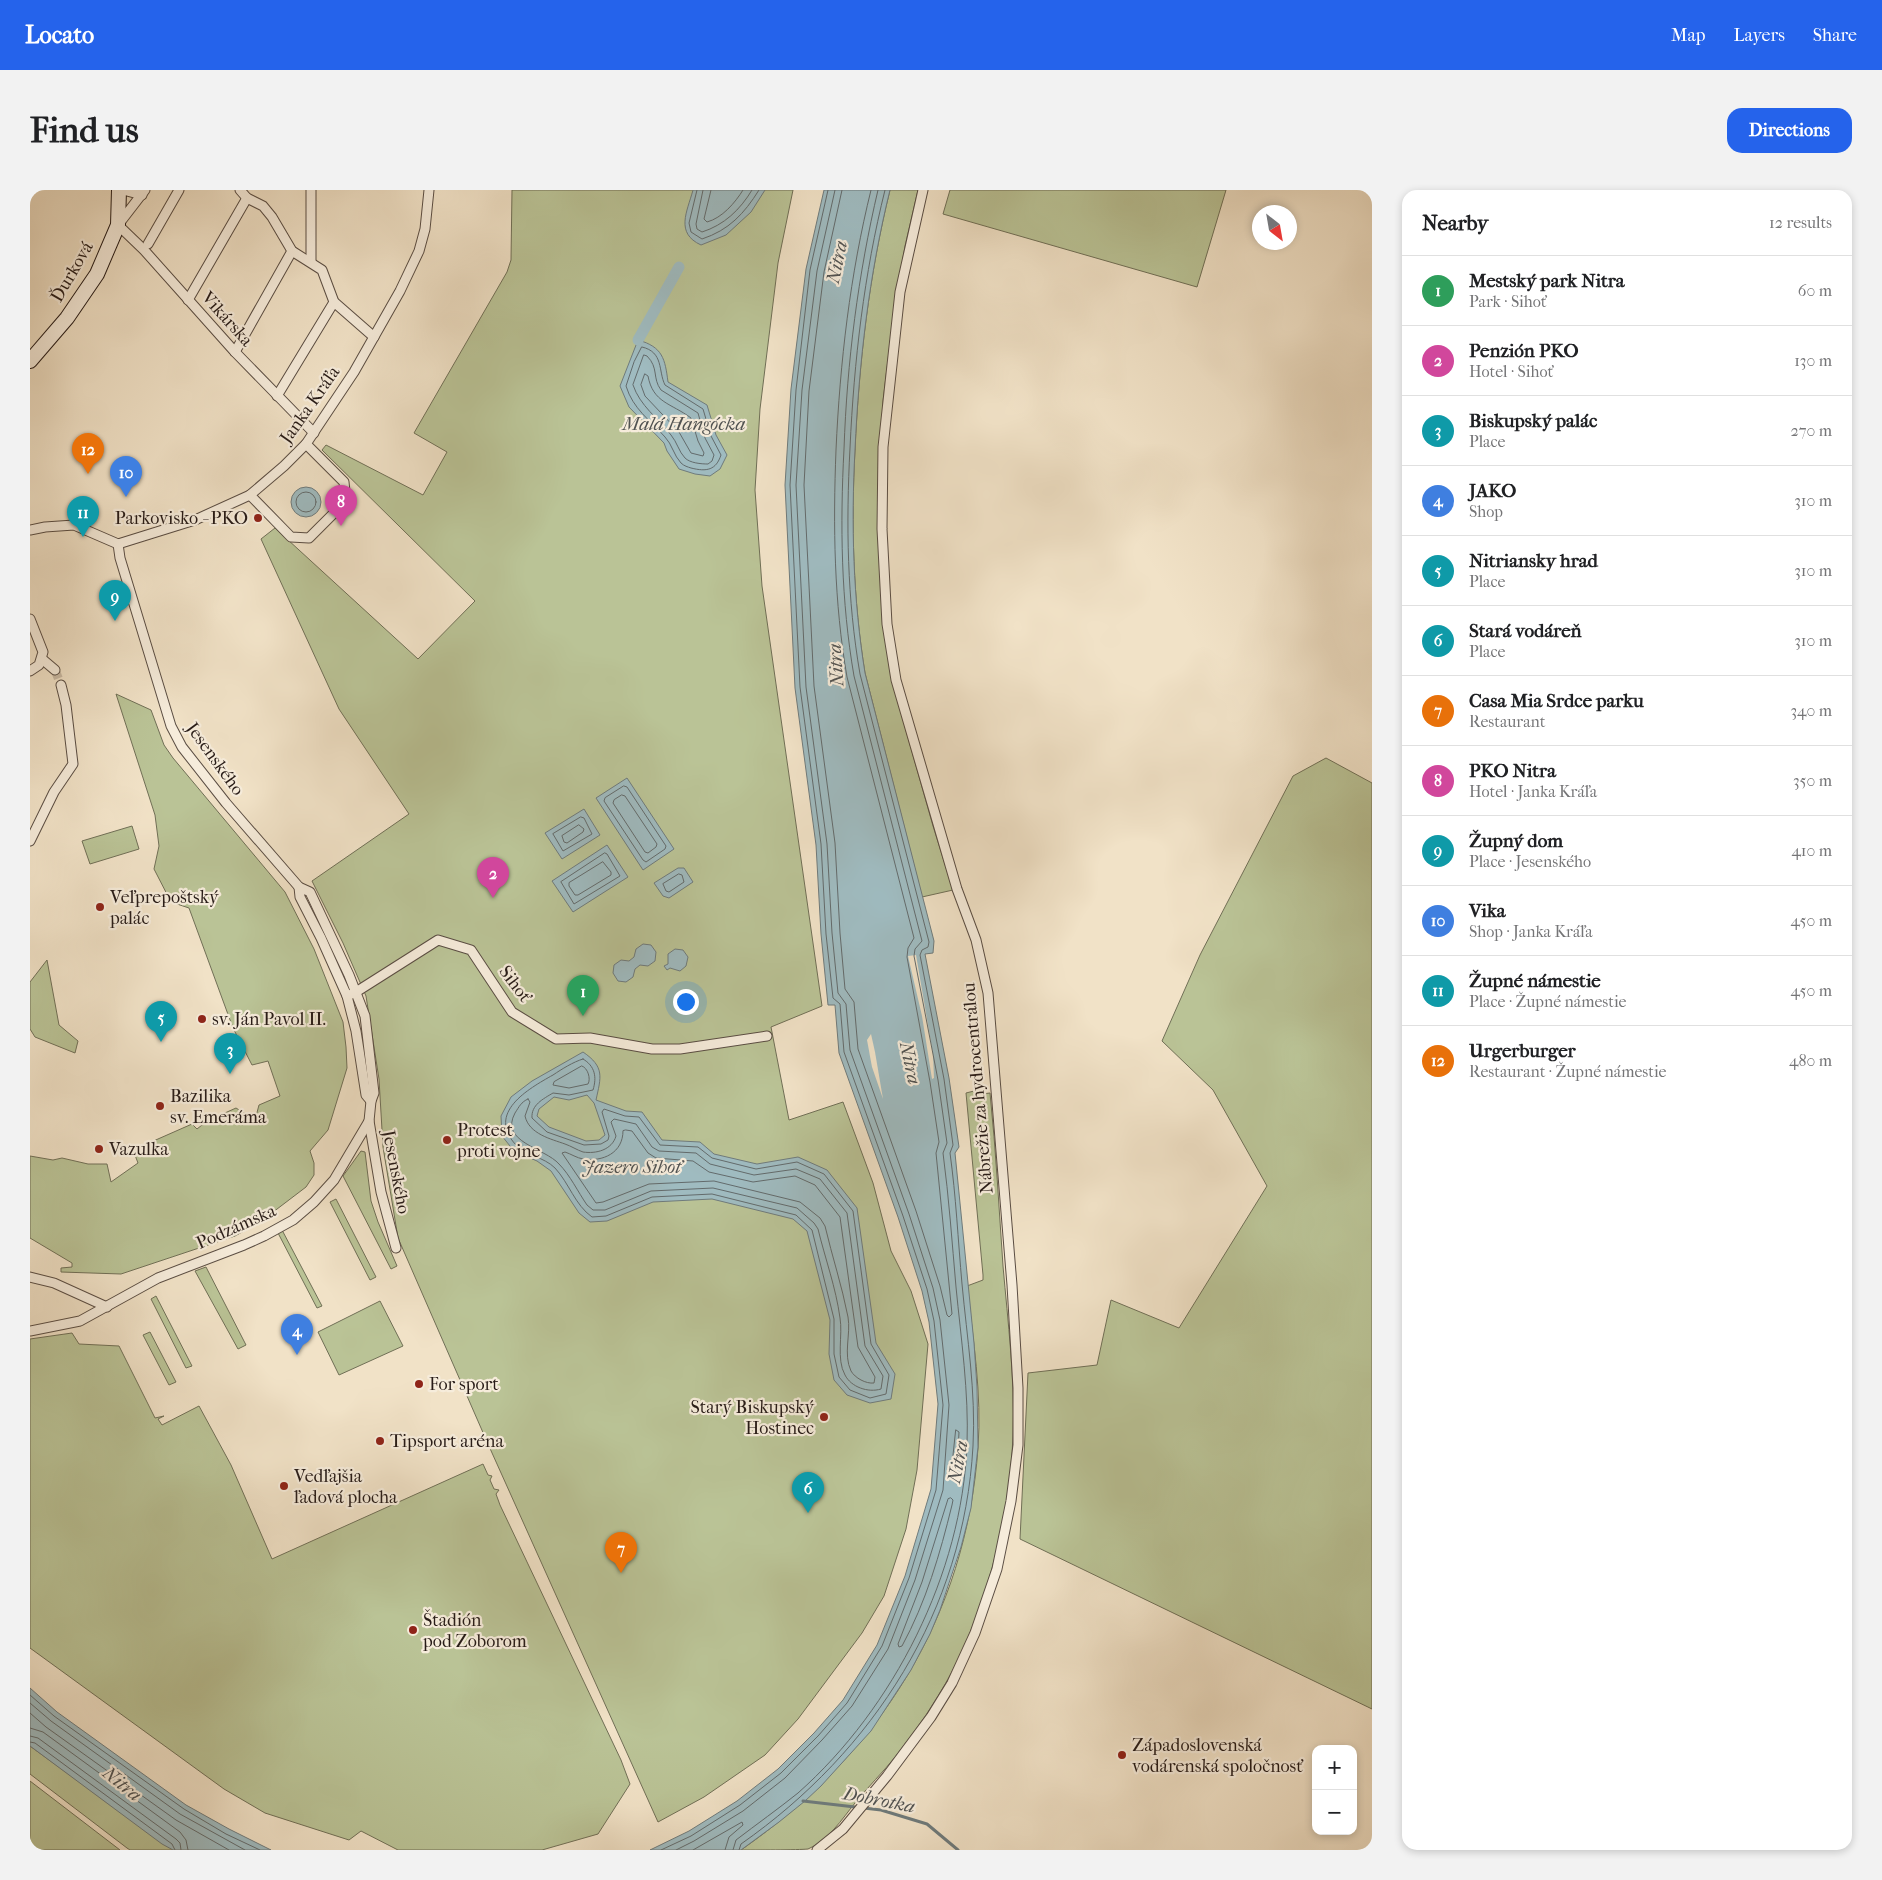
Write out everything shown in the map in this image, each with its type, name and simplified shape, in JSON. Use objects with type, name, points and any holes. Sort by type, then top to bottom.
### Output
[{"type":"street","name":"Ďurková","points":[[30,361],[67,318],[97,274],[118,225],[119,190]]},
{"type":"street","points":[[118,225],[143,193],[123,190]]},
{"type":"street","points":[[148,244],[179,190]]},
{"type":"street","points":[[240,190],[247,198],[263,206],[272,217],[292,251],[322,270],[334,302],[374,337]]},
{"type":"street","points":[[311,190],[311,262]]},
{"type":"street","name":"Janka Kráľa","points":[[118,544],[195,520],[250,495],[306,444],[374,337],[400,291],[419,250],[425,230],[429,190]]},
{"type":"street","name":"Nábrežie za hydrocentrálou","points":[[817,1850],[833,1839],[846,1826],[919,1734],[940,1704],[975,1633],[1004,1543],[1014,1483],[1019,1415],[1012,1285],[988,993],[981,958],[957,889],[896,680],[888,624],[882,529],[883,446],[900,292],[923,190]]},
{"type":"street","points":[[188,300],[247,198]]},
{"type":"street","name":"Vikárska","points":[[118,225],[144,250],[235,352],[314,432]]},
{"type":"street","points":[[235,352],[292,251]]},
{"type":"street","points":[[277,396],[334,302]]},
{"type":"street","points":[[250,495],[291,537],[309,538],[346,501],[344,482],[306,444]]},
{"type":"street","points":[[30,530],[74,525],[118,544]]},
{"type":"street","name":"Jesenského","points":[[118,544],[120,558],[171,726],[182,747],[226,803],[299,887],[310,892],[356,992],[365,1016],[374,1093],[371,1102],[370,1121],[381,1192],[396,1248]]},
{"type":"street","points":[[30,618],[41,645],[42,659],[39,665],[30,671]]},
{"type":"street","points":[[42,659],[55,670]]},
{"type":"street","points":[[30,842],[54,792],[73,764],[66,705],[61,685]]},
{"type":"street","name":"Jesenského","points":[[299,887],[300,897],[347,996],[356,1031],[366,1095],[371,1102]]},
{"type":"street","name":"Sihoť","points":[[347,996],[438,940],[471,950],[512,1012],[556,1040],[590,1038],[652,1049],[680,1049],[768,1036]]},
{"type":"street","name":"Podzámska","points":[[30,1331],[71,1324],[89,1317],[158,1278],[244,1245],[293,1220],[314,1202],[334,1180],[370,1121]]},
{"type":"street","points":[[30,1277],[54,1283],[107,1307]]},
{"type":"green space","points":[[512,190],[793,190],[778,263],[760,409],[755,490],[762,586],[822,1006],[771,1027],[789,1120],[843,1102],[873,1183],[891,1251],[911,1291],[928,1344],[917,1470],[906,1529],[884,1596],[862,1633],[798,1719],[765,1755],[704,1797],[658,1822],[488,1444],[398,1238],[383,1147],[379,1079],[366,996],[343,943],[312,881],[409,814],[339,709],[261,539],[275,528],[418,659],[475,601],[322,450],[326,445],[423,495],[447,452],[414,433],[507,272],[511,260]]},
{"type":"green space","points":[[890,190],[918,190],[905,246],[893,319],[883,401],[880,464],[896,695],[953,890],[922,897],[865,673],[854,562],[854,478],[862,351],[876,254]]},
{"type":"green space","points":[[950,190],[1226,190],[1197,287],[943,214]]},
{"type":"green space","points":[[116,694],[151,710],[164,745],[173,758],[285,892],[314,949],[343,1022],[347,1068],[328,1130],[310,1151],[314,1163],[314,1175],[306,1187],[260,1222],[235,1236],[121,1274],[61,1272],[61,1268],[72,1267],[72,1263],[30,1238],[30,1156],[53,1160],[62,1158],[88,1164],[107,1164],[111,1182],[138,1163],[133,1150],[192,1124],[197,1129],[207,1121],[236,1108],[255,1120],[259,1105],[280,1096],[268,1061],[252,1065],[233,1028],[189,908],[171,902],[154,869],[159,846],[155,815]]},
{"type":"green space","points":[[1326,758],[1372,783],[1372,1709],[1020,1539],[1028,1373],[1097,1365],[1111,1300],[1179,1328],[1267,1186],[1213,1090],[1162,1041],[1200,955],[1293,776]]},
{"type":"green space","points":[[132,826],[139,849],[90,864],[82,841]]},
{"type":"green space","points":[[47,960],[59,1025],[78,1041],[75,1053],[35,1037],[30,1029],[30,982]]},
{"type":"green space","points":[[974,1091],[975,1095],[990,1093],[1013,1393],[1011,1468],[1000,1537],[991,1571],[968,1638],[937,1698],[896,1756],[834,1829],[822,1841],[808,1849],[741,1850],[790,1812],[835,1770],[873,1725],[907,1676],[934,1624],[955,1569],[970,1510],[979,1428],[976,1367],[967,1286],[983,1280],[966,1093]]},
{"type":"green space","points":[[361,1151],[365,1152],[371,1201],[397,1266],[391,1269],[343,1176]]},
{"type":"green space","points":[[336,1199],[376,1277],[370,1280],[330,1202]]},
{"type":"green space","points":[[282,1230],[322,1306],[317,1308],[278,1233]]},
{"type":"green space","points":[[206,1267],[246,1345],[238,1349],[195,1271]]},
{"type":"green space","points":[[156,1296],[192,1366],[186,1368],[151,1299]]},
{"type":"green space","points":[[380,1301],[403,1346],[339,1375],[318,1332]]},
{"type":"green space","points":[[150,1332],[176,1382],[169,1385],[143,1335]]},
{"type":"green space","points":[[72,1333],[79,1344],[119,1346],[155,1418],[164,1416],[158,1419],[162,1425],[199,1406],[231,1465],[272,1559],[483,1464],[488,1475],[492,1476],[490,1480],[494,1489],[499,1490],[496,1494],[500,1505],[621,1760],[630,1784],[598,1834],[542,1850],[398,1850],[361,1831],[349,1840],[265,1813],[224,1789],[30,1648],[30,1339]]},
{"type":"green space","points":[[30,1746],[173,1850],[130,1850],[127,1848],[30,1774]]},
{"type":"green space","points":[[30,1781],[120,1850],[30,1850]]},
{"type":"water","points":[[693,190],[765,190],[751,212],[726,235],[701,245],[693,240],[685,228],[686,214]]},
{"type":"water","name":"Nitra","points":[[824,190],[890,190],[876,254],[859,384],[853,506],[854,562],[865,673],[934,941],[933,953],[925,954],[949,1078],[959,1147],[955,1153],[974,1343],[978,1447],[971,1508],[961,1547],[940,1610],[911,1670],[871,1731],[805,1801],[741,1850],[650,1850],[689,1831],[737,1801],[778,1769],[814,1733],[843,1700],[877,1645],[905,1576],[931,1489],[938,1404],[929,1322],[922,1291],[898,1217],[839,1053],[835,1005],[828,1005],[821,934],[816,845],[795,688],[785,485],[791,389],[806,269]]},
{"type":"water","name":"Malá Hangócka","points":[[638,340],[658,350],[664,360],[668,382],[707,405],[716,435],[727,455],[720,469],[710,476],[679,469],[664,443],[629,407],[620,386]]},
{"type":"water","points":[[306,487],[317,491],[321,502],[317,513],[306,517],[295,513],[291,502],[295,491]]},
{"type":"water","points":[[627,778],[674,849],[643,870],[596,798]]},
{"type":"water","points":[[584,809],[600,835],[562,859],[545,833]]},
{"type":"water","points":[[607,845],[628,877],[573,912],[552,881]]},
{"type":"water","points":[[678,868],[684,868],[693,882],[669,898],[663,896],[654,883]]},
{"type":"water","points":[[643,944],[651,945],[656,952],[655,961],[648,966],[640,965],[635,969],[633,977],[626,982],[618,981],[613,973],[614,965],[621,960],[629,961],[634,957],[636,949]]},
{"type":"water","points":[[675,949],[683,950],[688,957],[686,966],[680,971],[670,968],[667,970],[664,966],[668,964],[668,954]]},
{"type":"water","name":"Jazero Sihoť","points":[[583,1052],[595,1063],[600,1073],[596,1100],[626,1111],[642,1112],[662,1140],[700,1142],[714,1154],[757,1164],[798,1157],[827,1170],[857,1208],[876,1343],[895,1374],[891,1399],[870,1403],[847,1395],[834,1380],[829,1354],[830,1320],[807,1231],[793,1219],[712,1199],[653,1202],[607,1221],[590,1222],[579,1213],[551,1171],[537,1161],[514,1151],[502,1136],[501,1116],[511,1097],[532,1081]],"holes":[[[587,1095],[594,1103],[605,1135],[599,1140],[586,1141],[549,1127],[537,1116],[539,1109],[554,1097],[569,1100]]]},
{"type":"water","name":"Nitra","points":[[30,1688],[57,1712],[186,1805],[271,1850],[173,1850],[162,1844],[30,1746]]},
{"type":"pier","points":[[916,955],[933,1054],[934,1078],[932,1079],[922,1016],[908,956]]},
{"type":"pier","points":[[871,1034],[883,1099],[872,1067],[867,1040]]},
{"type":"waterway","points":[[638,340],[679,267]]},
{"type":"waterway","name":"Dobrotka","points":[[803,1801],[881,1810],[927,1824],[958,1850]]},
{"type":"tunnel","points":[[55,670],[61,685]]},
{"type":"place","name":"Urgerburger","points":[[88,474]]},
{"type":"place","name":"Vika","points":[[126,497]]},
{"type":"place","name":"Parkovisko - PKO","points":[[258,518]]},
{"type":"place","name":"PKO Nitra","points":[[341,526]]},
{"type":"place","name":"Župné námestie","points":[[83,537]]},
{"type":"place","name":"Župný dom","points":[[115,621]]},
{"type":"place","name":"Penzión PKO","points":[[493,898]]},
{"type":"place","name":"Veľprepoštský palác","points":[[100,907]]},
{"type":"place","name":"Mestský park Nitra","points":[[583,1016]]},
{"type":"place","name":"sv. Ján Pavol II.","points":[[202,1019]]},
{"type":"place","name":"Nitriansky hrad","points":[[161,1042]]},
{"type":"place","name":"Biskupský palác","points":[[230,1074]]},
{"type":"place","name":"Bazilika sv. Emeráma","points":[[160,1106]]},
{"type":"place","name":"Protest proti vojne","points":[[447,1140]]},
{"type":"place","name":"Vazulka","points":[[99,1149]]},
{"type":"place","name":"JAKO","points":[[297,1355]]},
{"type":"place","name":"For sport","points":[[419,1384]]},
{"type":"place","name":"Starý Biskupský Hostinec","points":[[824,1417]]},
{"type":"place","name":"Tipsport aréna","points":[[380,1441]]},
{"type":"place","name":"Vedľajšia ľadová plocha","points":[[284,1486]]},
{"type":"place","name":"Stará vodáreň","points":[[808,1513]]},
{"type":"place","name":"Casa Mia Srdce parku","points":[[621,1573]]},
{"type":"place","name":"Štadión pod Zoborom","points":[[413,1630]]},
{"type":"place","name":"Západoslovenská vodárenská spoločnosť","points":[[1122,1755]]}]
